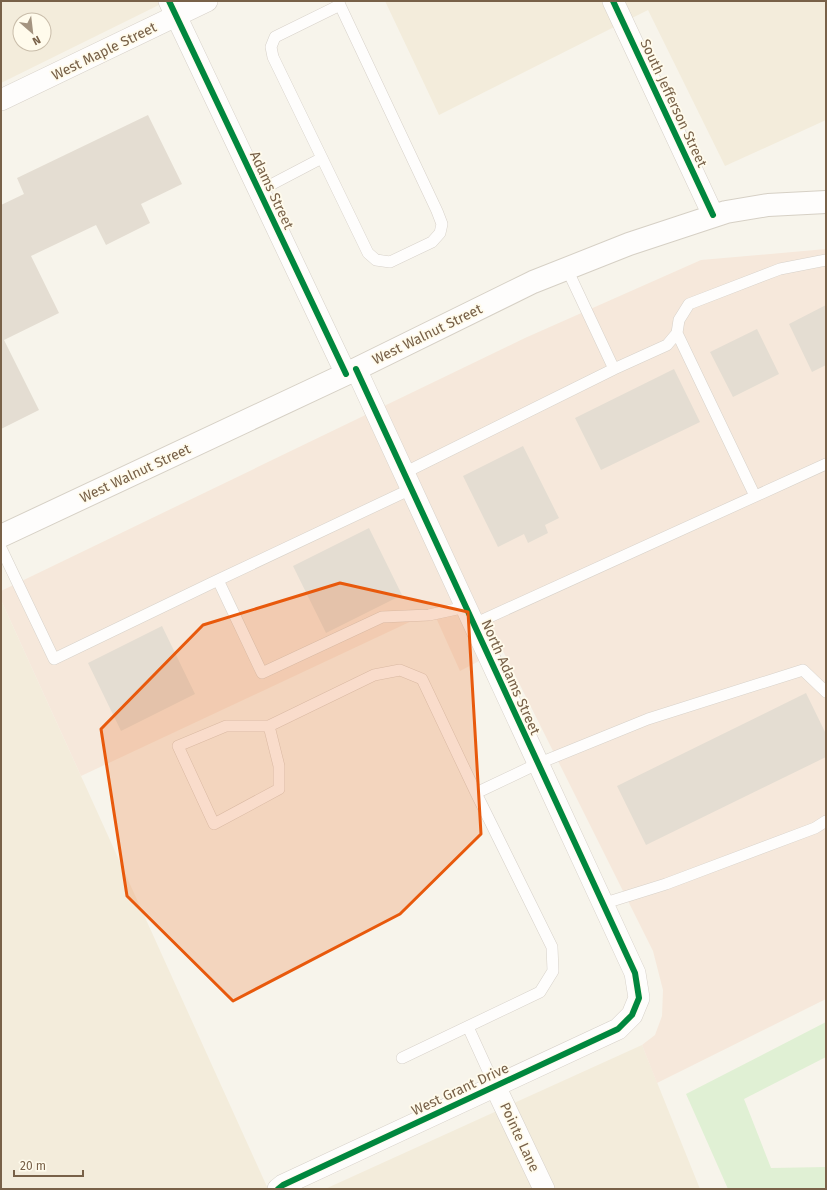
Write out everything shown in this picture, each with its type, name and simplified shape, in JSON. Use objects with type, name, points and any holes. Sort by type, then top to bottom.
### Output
[{"type":"main road","name":"West Walnut Street","points":[[1,536],[351,371],[533,282],[629,244],[714,215],[768,205],[826,202]]},
{"type":"street","name":"West Maple Street","points":[[1,100],[173,8],[207,1]]},
{"type":"street","name":"South Jefferson Street","points":[[613,1],[714,215]]},
{"type":"street","name":"Adams Street","points":[[173,8],[259,191],[351,371]]},
{"type":"street","name":"North Adams Street","points":[[351,371],[408,481],[470,615],[634,973],[639,998]]},
{"type":"street","name":"West Grant Drive","points":[[278,1189],[283,1185],[618,1029],[632,1015],[639,998]]},
{"type":"street","name":"Pointe Lane","points":[[496,1086],[544,1189]]},
{"type":"lane","points":[[339,3],[442,224],[440,233],[432,242],[390,262],[376,260],[368,253],[273,57],[271,47],[274,37],[339,3]]},
{"type":"lane","points":[[259,191],[322,158]]},
{"type":"lane","points":[[1,548],[54,659],[218,580],[408,481],[614,369],[666,345],[677,333],[679,320],[689,304],[780,269],[826,260]]},
{"type":"lane","points":[[567,269],[614,369]]},
{"type":"lane","points":[[677,333],[755,496]]},
{"type":"lane","points":[[218,580],[262,673],[382,616],[470,615],[755,496],[826,464]]},
{"type":"lane","points":[[269,726],[280,766],[280,789],[214,824],[178,746],[226,726],[269,726],[374,675],[400,670],[422,679],[552,947],[553,971],[540,992],[402,1058]]},
{"type":"lane","points":[[476,793],[537,764],[648,719],[803,670],[826,692]]},
{"type":"lane","points":[[602,904],[666,884],[808,831],[826,821]]},
{"type":"lane","points":[[468,1027],[496,1086]]},
{"type":"highlighted area","points":[[340,583],[468,612],[481,834],[400,914],[233,1001],[127,896],[101,729],[203,625]]},
{"type":"shaded area","points":[[1,1],[167,1],[1,83]]},
{"type":"shaded area","points":[[385,1],[826,1],[826,120],[725,166],[648,10],[439,115]]},
{"type":"shaded area","points":[[826,249],[826,999],[657,1083],[642,1045],[655,1035],[662,1016],[663,990],[653,951],[502,649],[460,671],[433,611],[81,776],[1,600],[1,591],[525,338],[701,260]]},
{"type":"shaded area","points":[[1,600],[81,776],[268,1189],[1,1189]]},
{"type":"shaded area","points":[[642,1045],[700,1189],[325,1189]]},
{"type":"green space","points":[[826,1022],[826,1057],[744,1099],[771,1168],[826,1167],[826,1189],[728,1189],[686,1094]]},
{"type":"building","points":[[148,115],[182,184],[141,204],[150,223],[106,245],[96,225],[31,256],[59,313],[4,340],[39,410],[1,429],[1,205],[24,194],[17,178]]},
{"type":"building","points":[[826,305],[826,365],[812,372],[789,324]]},
{"type":"building","points":[[757,329],[779,374],[733,397],[710,352]]},
{"type":"building","points":[[674,369],[700,422],[601,470],[575,418]]},
{"type":"building","points":[[523,446],[559,518],[545,525],[548,533],[528,543],[524,534],[498,547],[463,476]]},
{"type":"building","points":[[369,528],[402,595],[326,633],[293,566]]},
{"type":"building","points":[[162,626],[195,694],[121,731],[88,663]]},
{"type":"building","points":[[806,693],[826,734],[826,757],[646,845],[617,786]]},
{"type":"cycle path","points":[[169,1],[346,374]]},
{"type":"cycle path","points":[[613,1],[713,215]]},
{"type":"cycle path","points":[[278,1189],[283,1185],[618,1029],[632,1015],[639,998],[635,973],[356,369]]}]
